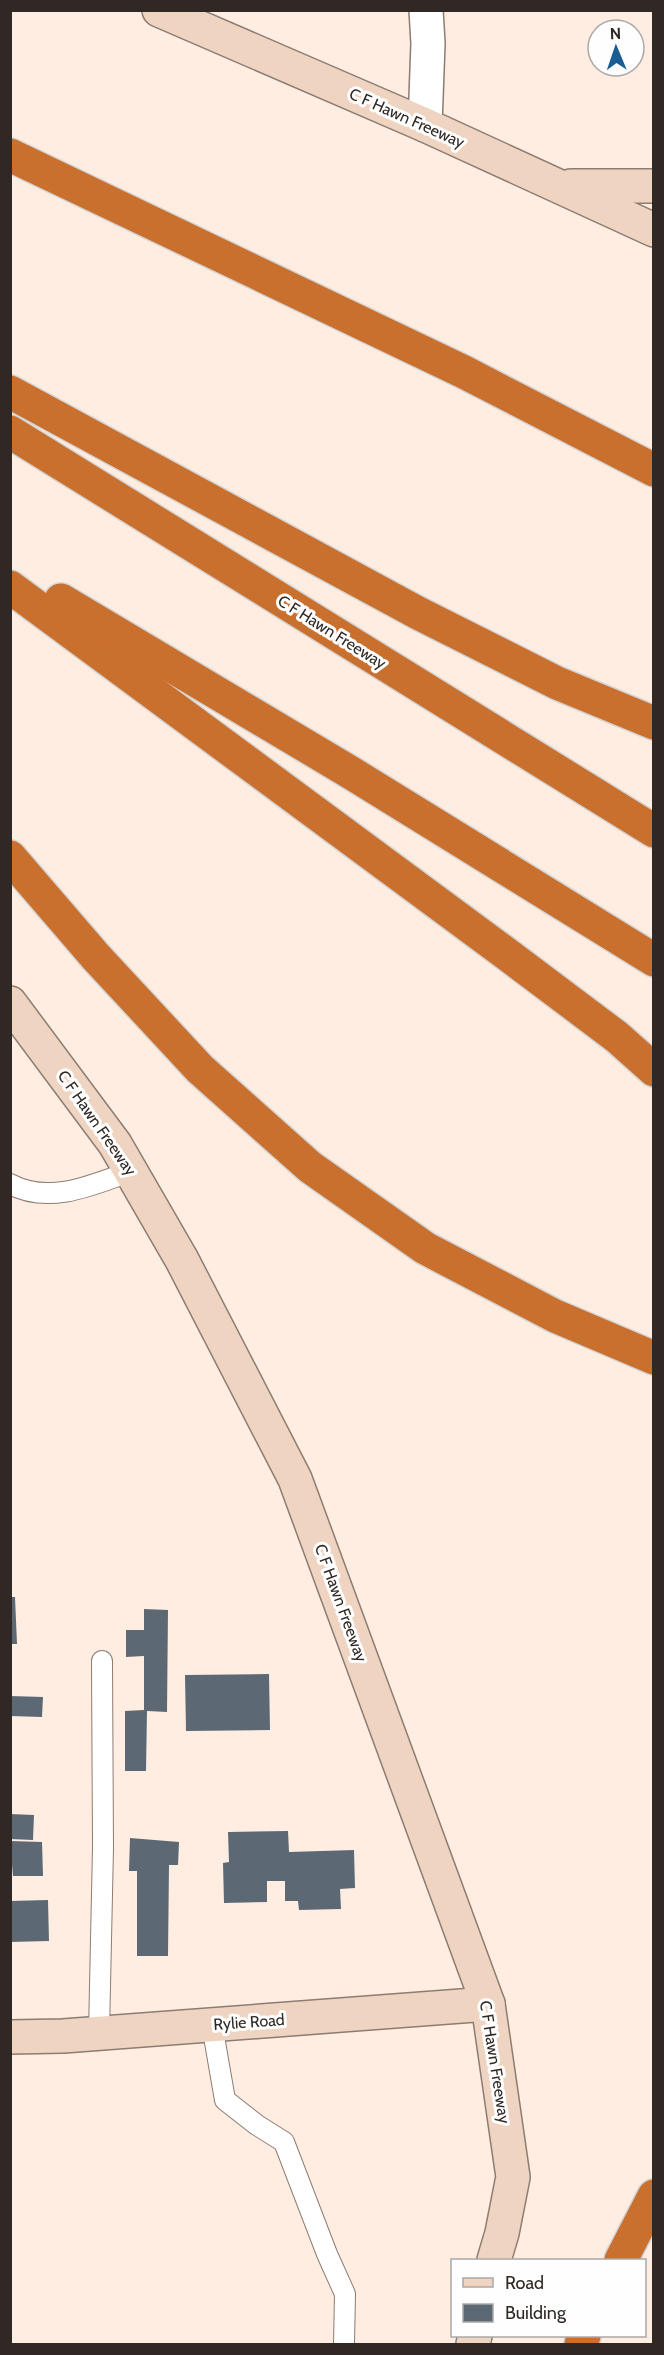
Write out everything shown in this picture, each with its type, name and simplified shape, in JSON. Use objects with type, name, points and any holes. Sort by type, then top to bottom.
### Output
[{"type":"highway","points":[[10,155],[464,372],[654,470]]},
{"type":"highway","points":[[10,392],[418,613],[557,683],[654,723]]},
{"type":"highway","name":"C F Hawn Freeway","points":[[10,432],[654,831]]},
{"type":"highway","points":[[10,570],[352,774],[654,960]]},
{"type":"highway","points":[[10,587],[526,968],[617,1037],[654,1070]]},
{"type":"highway","points":[[10,857],[96,957],[200,1069],[310,1167],[425,1248],[555,1316],[654,1358]]},
{"type":"highway","points":[[622,2259],[654,2196]]},
{"type":"main road","name":"C F Hawn Freeway","points":[[159,10],[425,125],[654,230]]},
{"type":"main road","points":[[562,186],[654,186]]},
{"type":"main road","name":"C F Hawn Freeway","points":[[10,1003],[116,1144],[182,1260],[295,1479],[488,2004],[513,2177],[494,2259]]},
{"type":"main road","name":"Rylie Road","points":[[10,2037],[63,2036],[488,2004]]},
{"type":"street","points":[[425,125],[428,43],[426,10]]},
{"type":"lane","points":[[10,1184],[25,1192],[59,1194],[94,1185],[131,1171]]},
{"type":"lane","points":[[99,2032],[103,1848],[102,1661]]},
{"type":"lane","points":[[212,2025],[225,2100],[257,2126],[285,2142],[327,2254],[345,2294],[344,2344]]},
{"type":"building","points":[[10,1597],[15,1597],[17,1644],[10,1644]]},
{"type":"building","points":[[144,1609],[168,1610],[167,1712],[147,1711],[146,1771],[125,1771],[125,1711],[144,1710],[144,1656],[126,1657],[126,1630],[144,1630]]},
{"type":"building","points":[[269,1674],[270,1730],[186,1731],[185,1675]]},
{"type":"building","points":[[10,1696],[43,1697],[42,1717],[10,1716]]},
{"type":"building","points":[[10,1814],[34,1815],[33,1840],[10,1839]]},
{"type":"building","points":[[288,1831],[289,1852],[354,1850],[355,1888],[340,1889],[341,1909],[299,1910],[298,1901],[285,1901],[285,1881],[267,1881],[267,1902],[224,1903],[223,1863],[229,1862],[228,1832]]},
{"type":"building","points":[[130,1838],[179,1842],[178,1865],[169,1865],[168,1956],[137,1956],[137,1871],[129,1871]]},
{"type":"building","points":[[10,1841],[42,1842],[43,1876],[13,1876]]},
{"type":"building","points":[[48,1900],[49,1941],[10,1942],[10,1901]]}]
